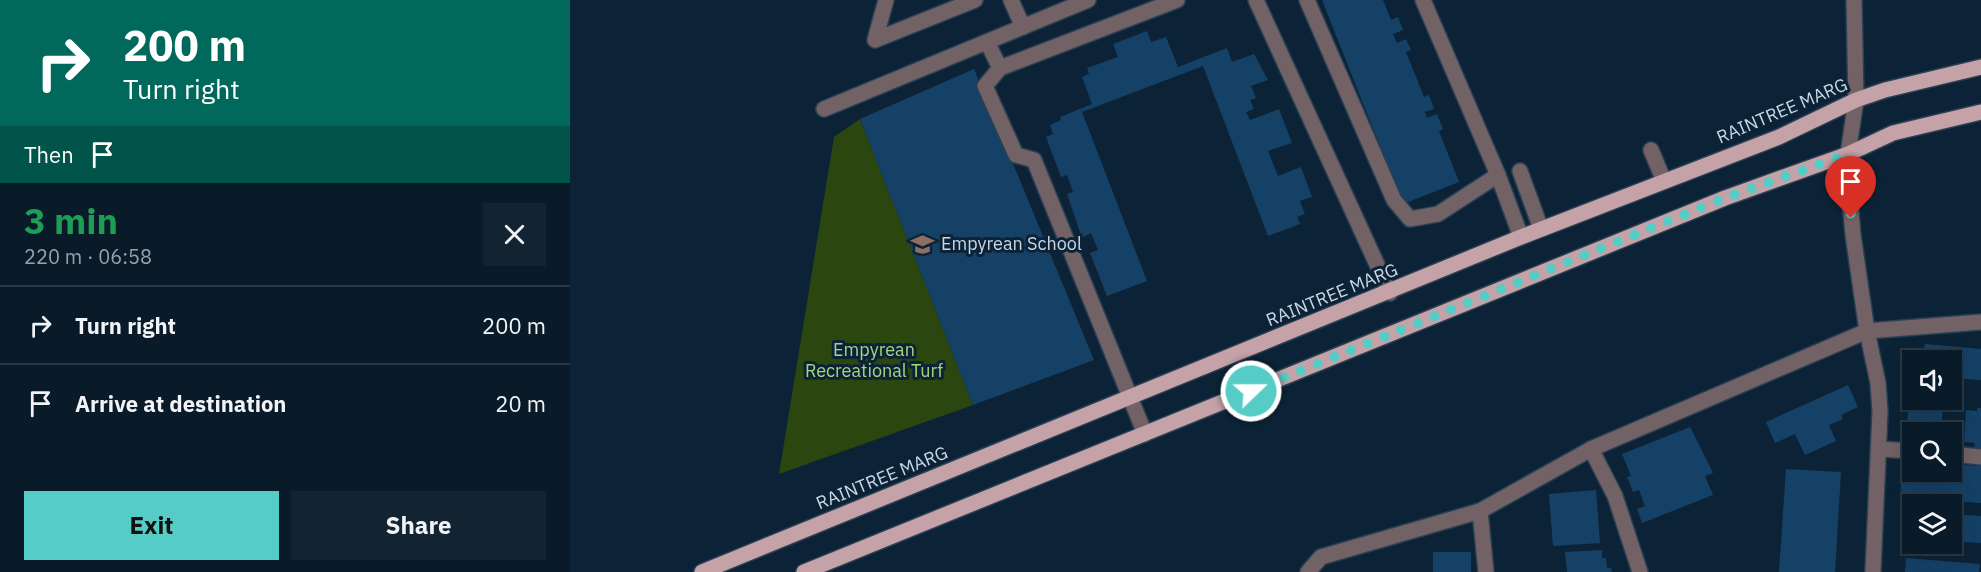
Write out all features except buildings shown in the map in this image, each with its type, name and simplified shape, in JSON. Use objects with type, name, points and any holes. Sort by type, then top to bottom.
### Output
[{"type":"main road","name":"RAINTREE MARG","points":[[702,572],[1390,293],[1521,237],[1779,137],[1856,100],[1885,90],[1981,67]]},
{"type":"main road","points":[[804,572],[1725,198],[1848,154],[1893,133],[1981,112]]},
{"type":"street","points":[[886,0],[875,40],[975,0]]},
{"type":"street","points":[[1011,0],[1023,27]]},
{"type":"street","points":[[824,109],[1088,0]]},
{"type":"street","points":[[1145,434],[1034,160],[1016,155],[985,86],[1000,68],[1178,0]]},
{"type":"street","points":[[1256,0],[1390,293]]},
{"type":"street","points":[[1307,0],[1394,200],[1410,219],[1438,214],[1498,175]]},
{"type":"street","points":[[1423,0],[1498,175],[1521,237]]},
{"type":"street","points":[[1854,0],[1856,100],[1848,154],[1852,235],[1867,331],[1878,383],[1879,449],[1873,572]]},
{"type":"street","points":[[987,42],[1000,68]]},
{"type":"street","points":[[1651,150],[1664,181]]},
{"type":"street","points":[[1520,171],[1541,229]]},
{"type":"street","points":[[1308,572],[1321,557],[1480,511],[1591,449],[1867,331],[1981,322]]},
{"type":"street","points":[[1591,449],[1615,496],[1640,572]]},
{"type":"street","points":[[1879,449],[1902,451]]},
{"type":"street","points":[[1962,455],[1981,457]]},
{"type":"street","points":[[1480,511],[1486,572]]},
{"type":"green space","name":"Empyrean Recreational Turf","points":[[860,119],[973,405],[779,474],[834,137]]},
{"type":"place","name":"Empyrean School","points":[[923,244]]},
{"type":"route","points":[[1251,391],[1725,198],[1848,154],[1851,218]]}]
